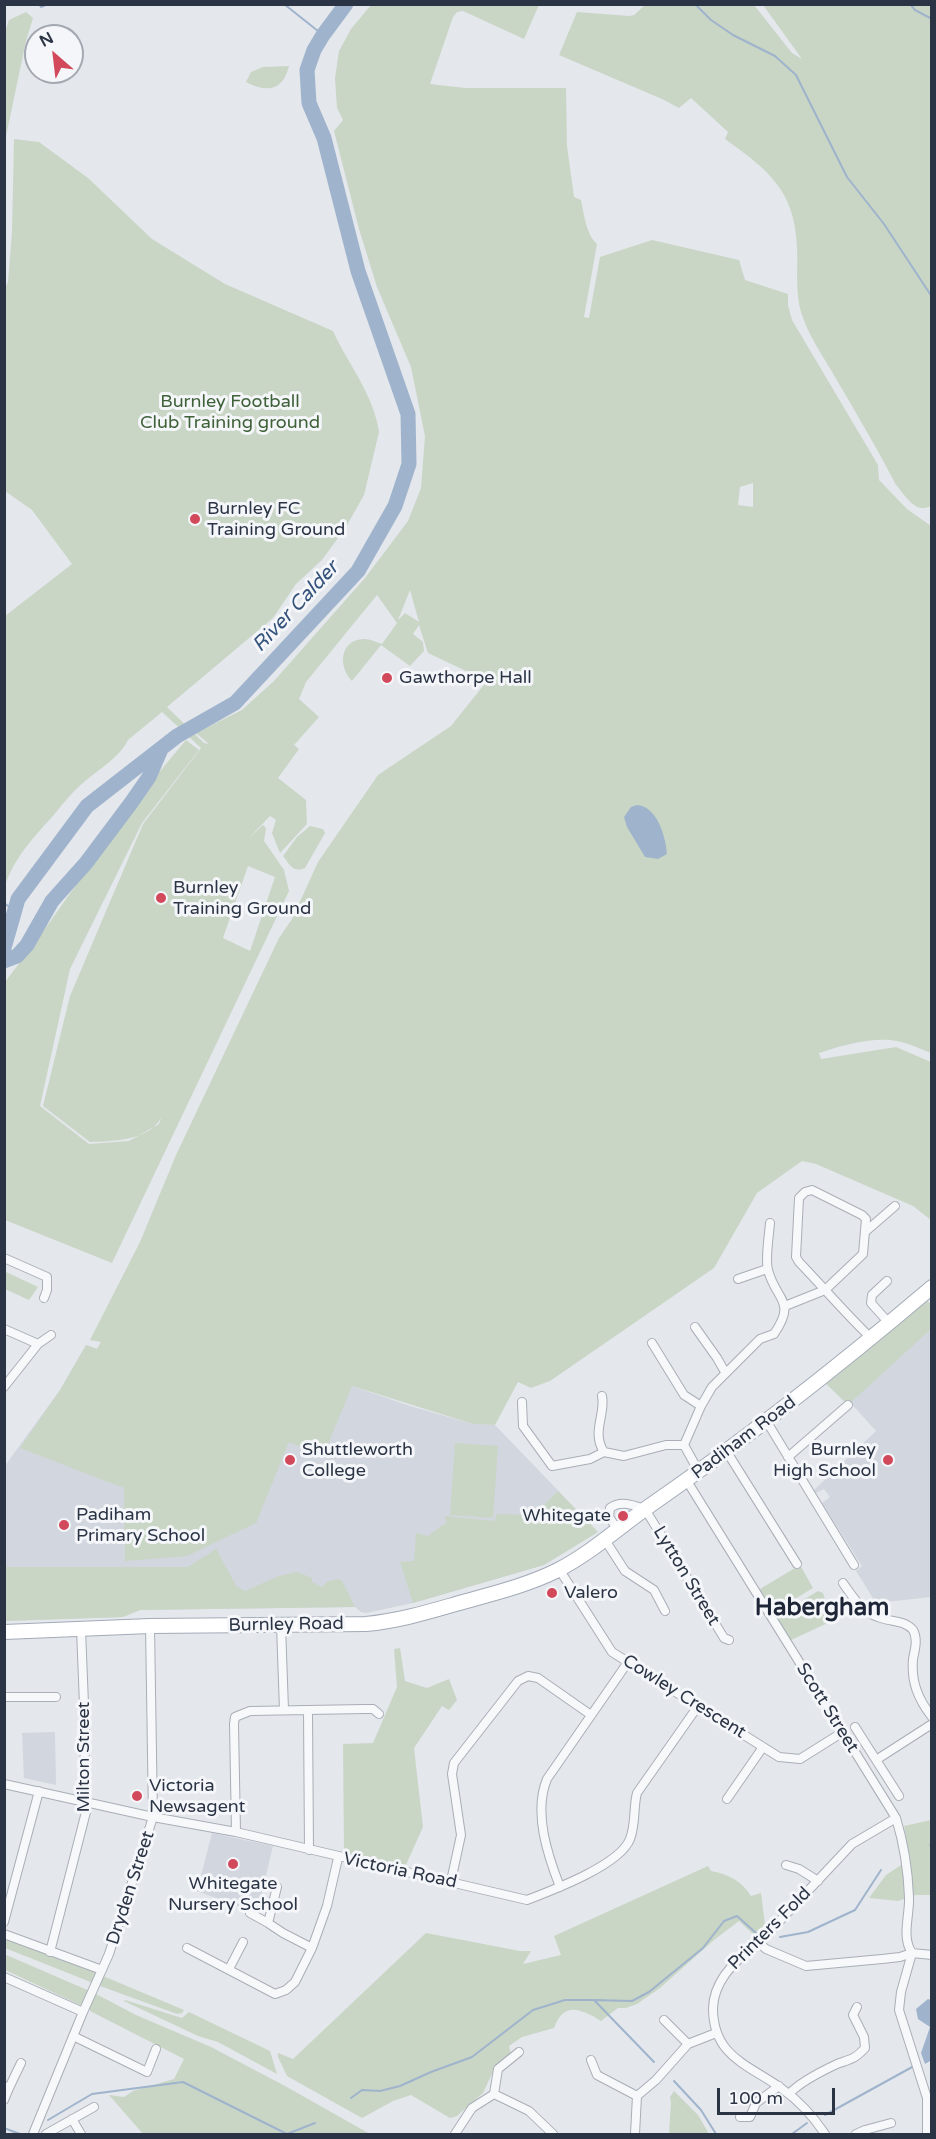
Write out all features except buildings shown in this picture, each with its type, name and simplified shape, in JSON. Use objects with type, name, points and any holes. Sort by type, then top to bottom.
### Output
[{"type":"main road","name":"Padiham Road","points":[[559,1569],[605,1540],[767,1422],[928,1289]]},
{"type":"main road","name":"Burnley Road","points":[[4,1632],[150,1626],[395,1621],[524,1584],[559,1569]]},
{"type":"street","points":[[785,1306],[825,1290],[863,1254],[866,1219],[812,1190],[805,1192],[799,1198],[796,1257],[825,1290],[871,1338]]},
{"type":"street","points":[[865,1232],[895,1206]]},
{"type":"street","points":[[684,1445],[712,1387],[760,1339],[774,1334],[784,1320],[785,1306],[767,1269],[770,1223]]},
{"type":"street","points":[[4,1258],[47,1277],[47,1290],[44,1298]]},
{"type":"street","points":[[738,1279],[767,1269]]},
{"type":"street","points":[[887,1281],[872,1295],[871,1303],[889,1323]]},
{"type":"street","points":[[695,1328],[725,1372]]},
{"type":"street","points":[[4,1329],[38,1344]]},
{"type":"street","points":[[4,1388],[38,1344],[51,1335]]},
{"type":"street","points":[[652,1343],[684,1395],[701,1406]]},
{"type":"street","points":[[602,1396],[603,1403],[598,1421],[600,1445],[604,1452]]},
{"type":"street","points":[[522,1402],[523,1426],[552,1466],[590,1459],[604,1452],[624,1456],[666,1445],[684,1445]]},
{"type":"street","points":[[788,1457],[848,1405]]},
{"type":"street","points":[[767,1422],[854,1565]]},
{"type":"street","points":[[684,1445],[699,1472]]},
{"type":"street","points":[[727,1452],[797,1564]]},
{"type":"street","name":"Scott Street","points":[[687,1481],[896,1818],[900,1829],[909,1900],[906,1938],[912,1953]]},
{"type":"street","points":[[618,1530],[609,1517],[610,1509],[616,1504],[629,1504],[645,1509]]},
{"type":"street","name":"Lytton Street","points":[[645,1509],[724,1638],[729,1640]]},
{"type":"street","points":[[605,1540],[625,1571],[654,1590],[665,1611]]},
{"type":"street","name":"Cowley Crescent","points":[[559,1569],[612,1652],[763,1747],[779,1756],[800,1758],[843,1732]]},
{"type":"street","points":[[843,1584],[854,1599],[876,1617],[904,1623],[913,1630],[916,1641],[913,1674],[915,1689],[923,1707],[932,1717]]},
{"type":"street","points":[[281,1625],[284,1710]]},
{"type":"street","name":"Dryden Street","points":[[33,2134],[102,1970],[153,1817],[150,1626]]},
{"type":"street","name":"Milton Street","points":[[50,1952],[87,1808],[81,1629]]},
{"type":"street","points":[[560,1887],[547,1853],[542,1790],[547,1779],[628,1662]]},
{"type":"street","points":[[451,1881],[461,1835],[452,1774],[454,1763],[518,1681],[528,1676],[537,1678],[591,1715]]},
{"type":"street","points":[[4,1697],[56,1697]]},
{"type":"street","name":"Victoria Road","points":[[4,1784],[153,1817],[236,1832],[338,1858],[451,1881],[527,1900],[560,1887],[615,1858],[625,1848],[633,1827],[633,1805],[637,1793],[698,1706]]},
{"type":"street","points":[[236,1832],[235,1717],[250,1711],[284,1710],[373,1709],[379,1714]]},
{"type":"street","points":[[308,1711],[309,1850]]},
{"type":"street","points":[[876,1760],[932,1724]]},
{"type":"street","points":[[855,1727],[899,1796]]},
{"type":"street","points":[[727,1799],[763,1747]]},
{"type":"street","points":[[4,1922],[39,1791]]},
{"type":"street","name":"Printers Fold","points":[[716,2033],[713,2021],[713,1996],[718,1985],[741,1955],[759,1943],[852,1844],[896,1818]]},
{"type":"street","points":[[187,1948],[275,1994],[286,1990],[295,1982],[312,1948],[327,1906],[338,1858]]},
{"type":"street","points":[[786,1865],[799,1865],[818,1881]]},
{"type":"street","points":[[268,1923],[277,1887]]},
{"type":"street","points":[[250,1913],[312,1948]]},
{"type":"street","points":[[4,1934],[102,1970]]},
{"type":"street","points":[[230,1969],[243,1942]]},
{"type":"street","points":[[759,1943],[766,1949],[806,1966],[900,1957],[912,1953],[932,1955]]},
{"type":"street","points":[[912,1953],[901,1992],[899,2010],[927,2098],[927,2134]]},
{"type":"street","points":[[4,1977],[83,2012]]},
{"type":"street","points":[[789,2094],[800,2083],[838,2064],[851,2061],[865,2048],[864,2037],[853,2015],[857,2007]]},
{"type":"street","points":[[664,2020],[688,2044]]},
{"type":"street","points":[[635,2134],[637,2096],[656,2080],[688,2044],[716,2033],[721,2043],[735,2057],[779,2086],[812,2115],[825,2134]]},
{"type":"street","points":[[73,2036],[147,2072],[156,2049]]},
{"type":"street","points":[[455,2134],[472,2108],[494,2094],[498,2069],[519,2052]]},
{"type":"street","points":[[591,2060],[597,2075],[637,2096]]},
{"type":"street","points":[[4,2100],[7,2087],[21,2063]]},
{"type":"street","points":[[740,2117],[750,2117],[756,2103],[779,2086]]},
{"type":"street","points":[[494,2094],[529,2111],[552,2134]]},
{"type":"street","points":[[46,2134],[94,2107]]},
{"type":"street","points":[[72,2119],[81,2134]]},
{"type":"street","points":[[856,2134],[891,2123]]},
{"type":"shaded area","name":"Shuttleworth College","points":[[134,1293],[352,1386],[473,1424],[495,1425],[598,1532],[544,1565],[413,1603],[366,1613],[355,1607],[140,1610],[123,1617],[5,1621],[4,1467],[60,1390],[86,1345],[97,1349]]},
{"type":"shaded area","name":"Burnley High School","points":[[931,1329],[931,1597],[876,1603],[856,1571],[862,1566],[822,1503],[830,1497],[824,1489],[816,1493],[814,1490],[876,1431],[849,1401]]},
{"type":"shaded area","points":[[55,1732],[56,1785],[24,1778],[22,1733]]},
{"type":"shaded area","points":[[212,1833],[273,1846],[257,1913],[197,1891]]},
{"type":"green space","name":"Burnley Football Club Training ground","points":[[371,5],[539,5],[524,39],[463,11],[457,12],[453,17],[430,84],[465,88],[566,88],[567,146],[574,197],[581,200],[588,229],[597,244],[584,317],[589,318],[600,257],[652,240],[739,260],[745,280],[788,294],[792,320],[878,465],[879,480],[907,509],[931,526],[931,1053],[900,1042],[873,1040],[819,1053],[821,1059],[896,1047],[931,1062],[931,1220],[913,1206],[816,1164],[802,1161],[757,1193],[714,1268],[550,1381],[531,1388],[518,1382],[495,1425],[473,1424],[352,1386],[323,1456],[289,1442],[256,1523],[187,1556],[125,1561],[124,1488],[20,1448],[60,1390],[86,1345],[97,1349],[101,1342],[90,1340],[140,1242],[176,1155],[279,938],[292,919],[318,862],[378,775],[451,726],[487,681],[428,653],[419,625],[413,634],[423,642],[424,651],[410,666],[381,645],[352,681],[344,669],[343,655],[346,649],[350,644],[364,639],[382,644],[397,623],[377,595],[306,682],[299,699],[319,717],[294,745],[299,749],[278,778],[306,800],[307,824],[280,853],[272,833],[276,820],[270,816],[248,839],[263,825],[266,828],[264,841],[284,870],[289,891],[112,1263],[5,1220],[5,982],[135,801],[186,740],[199,750],[142,823],[70,969],[40,1106],[89,1144],[129,1141],[139,1135],[119,1140],[90,1142],[43,1106],[70,996],[143,824],[201,748],[162,712],[128,740],[114,758],[71,794],[25,849],[13,866],[5,886],[5,616],[72,564],[32,510],[5,491],[4,290],[8,282],[12,232],[14,139],[39,142],[88,178],[152,239],[225,284],[333,331],[372,405],[379,432],[364,495],[346,527],[322,560],[296,584],[273,618],[167,707],[204,743],[209,744],[196,733],[242,710],[274,681],[365,578],[408,521],[421,488],[425,436],[411,367],[377,287],[359,229],[334,131],[343,120],[337,108],[335,78],[339,51],[351,29]],"holes":[[[753,483],[753,507],[738,505],[740,487]],[[410,590],[419,622],[405,613],[398,620]],[[248,866],[275,877],[250,951],[223,938]]]},
{"type":"green space","points":[[645,5],[754,5],[792,53],[802,59],[763,5],[931,5],[932,505],[926,508],[916,506],[896,485],[808,329],[798,296],[795,228],[785,196],[776,183],[754,161],[725,139],[728,132],[691,98],[679,108],[559,55],[577,12],[630,16]]},
{"type":"green space","points":[[26,12],[33,18],[31,24],[24,24],[24,51],[5,141],[5,32],[9,20]]},
{"type":"green space","points":[[289,66],[283,81],[273,88],[261,88],[246,82],[251,72],[263,67]]},
{"type":"green space","points":[[310,826],[323,829],[325,833],[305,868],[297,870],[283,856],[297,837]]},
{"type":"green space","points":[[4,1271],[38,1287],[29,1300],[5,1289]]},
{"type":"green space","points":[[921,1296],[931,1304],[931,1329],[848,1405],[821,1379]]},
{"type":"green space","points":[[455,1443],[498,1446],[493,1518],[450,1515]]},
{"type":"green space","points":[[558,1491],[598,1532],[544,1565],[413,1603],[400,1562],[414,1561],[416,1533],[428,1536],[447,1522],[444,1516],[495,1521],[497,1514],[534,1515]]},
{"type":"green space","points":[[216,1549],[237,1587],[245,1591],[279,1576],[297,1572],[312,1578],[312,1582],[322,1587],[328,1581],[341,1579],[355,1607],[140,1610],[123,1617],[5,1621],[5,1567],[188,1567]]},
{"type":"green space","points":[[800,1565],[813,1588],[773,1612],[760,1589]]},
{"type":"green space","points":[[818,1591],[823,1593],[832,1621],[791,1640],[776,1616]]},
{"type":"green space","points":[[400,1648],[405,1681],[427,1688],[449,1679],[457,1700],[449,1710],[442,1706],[414,1748],[423,1827],[405,1867],[344,1853],[343,1744],[373,1743],[397,1687],[394,1649]]},
{"type":"green space","points":[[931,1820],[931,1895],[916,1895],[898,1901],[869,1898],[886,1875],[910,1859],[904,1826]]},
{"type":"green space","points":[[708,1866],[711,1871],[729,1876],[739,1882],[751,1896],[761,1893],[765,1925],[755,1936],[739,1921],[660,1988],[637,2004],[618,2008],[601,2021],[587,2013],[568,2011],[558,2019],[554,2028],[522,2037],[509,2046],[511,2054],[495,2067],[483,2093],[457,2116],[450,2118],[411,2095],[393,2101],[362,2118],[287,2076],[278,2057],[278,2053],[293,2059],[426,1933],[520,1951],[531,1951],[523,1964],[561,1955],[554,1936]]},
{"type":"green space","points":[[4,1937],[98,1973],[93,1983],[5,1948]]},
{"type":"green space","points":[[4,1954],[92,1992],[80,2005],[5,1970]]},
{"type":"green space","points":[[103,1976],[184,2010],[177,2014],[100,1986]]},
{"type":"green space","points":[[96,1994],[136,2015],[211,2047],[370,2134],[143,2134],[109,2095],[124,2097],[133,2091],[174,2079],[184,2059],[90,2011],[89,2003]]},
{"type":"green space","points":[[125,2000],[182,2018],[189,2012],[270,2051],[277,2074],[218,2042],[198,2036]]},
{"type":"green space","points":[[674,2091],[698,2115],[709,2134],[669,2134],[670,2097]]},
{"type":"water","points":[[637,805],[644,807],[655,816],[662,831],[667,854],[658,859],[645,857],[627,827],[624,817],[631,807]]},
{"type":"water","points":[[928,1999],[931,2000],[932,2060],[925,2064],[921,2053],[930,2027],[918,2019],[916,2009]]},
{"type":"waterway","points":[[39,4],[41,7],[48,4]]},
{"type":"waterway","points":[[284,4],[323,35]]},
{"type":"waterway","name":"River Calder","points":[[4,948],[18,899],[87,806],[177,736],[235,703],[358,571],[395,506],[409,464],[408,414],[358,271],[324,138],[309,103],[307,70],[314,50],[346,4]]},
{"type":"waterway","points":[[695,4],[711,20],[733,35],[775,56],[796,75],[847,177],[884,224],[932,297]]},
{"type":"waterway","points":[[910,4],[915,10],[932,19]]},
{"type":"waterway","points":[[4,961],[17,956],[27,945],[52,901],[86,863],[149,777],[161,749]]},
{"type":"waterway","points":[[4,903],[15,911]]},
{"type":"waterway","points":[[780,1937],[808,1932],[855,1910],[881,1870]]},
{"type":"waterway","points":[[594,2000],[632,2001],[649,1992],[703,1948],[724,1921],[737,1916],[756,1933]]},
{"type":"waterway","points":[[351,2098],[362,2090],[380,2091],[400,2086],[472,2057],[533,2010],[565,2000],[594,2000],[654,2062]]},
{"type":"waterway","points":[[825,2115],[914,2066]]},
{"type":"waterway","points":[[674,2081],[701,2110],[716,2134]]},
{"type":"waterway","points":[[48,2120],[92,2094],[183,2082],[287,2134],[315,2123]]},
{"type":"waterway","points":[[792,2134],[807,2123]]},
{"type":"waterway","points":[[4,2128],[20,2134]]},
{"type":"place","name":"Burnley FC Training Ground","points":[[195,519]]},
{"type":"place","name":"Gawthorpe Hall","points":[[387,678]]},
{"type":"place","name":"Burnley Training Ground","points":[[161,898]]},
{"type":"place","name":"Shuttleworth College","points":[[290,1460]]},
{"type":"place","name":"Burnley High School","points":[[888,1460]]},
{"type":"place","name":"Whitegate","points":[[623,1516]]},
{"type":"place","name":"Padiham Primary School","points":[[64,1525]]},
{"type":"place","name":"Valero","points":[[552,1593]]},
{"type":"place","name":"Victoria Newsagent","points":[[137,1796]]},
{"type":"place","name":"Whitegate Nursery School","points":[[233,1864]]},
{"type":"district","name":"Habergham","points":[[822,1609]]}]
